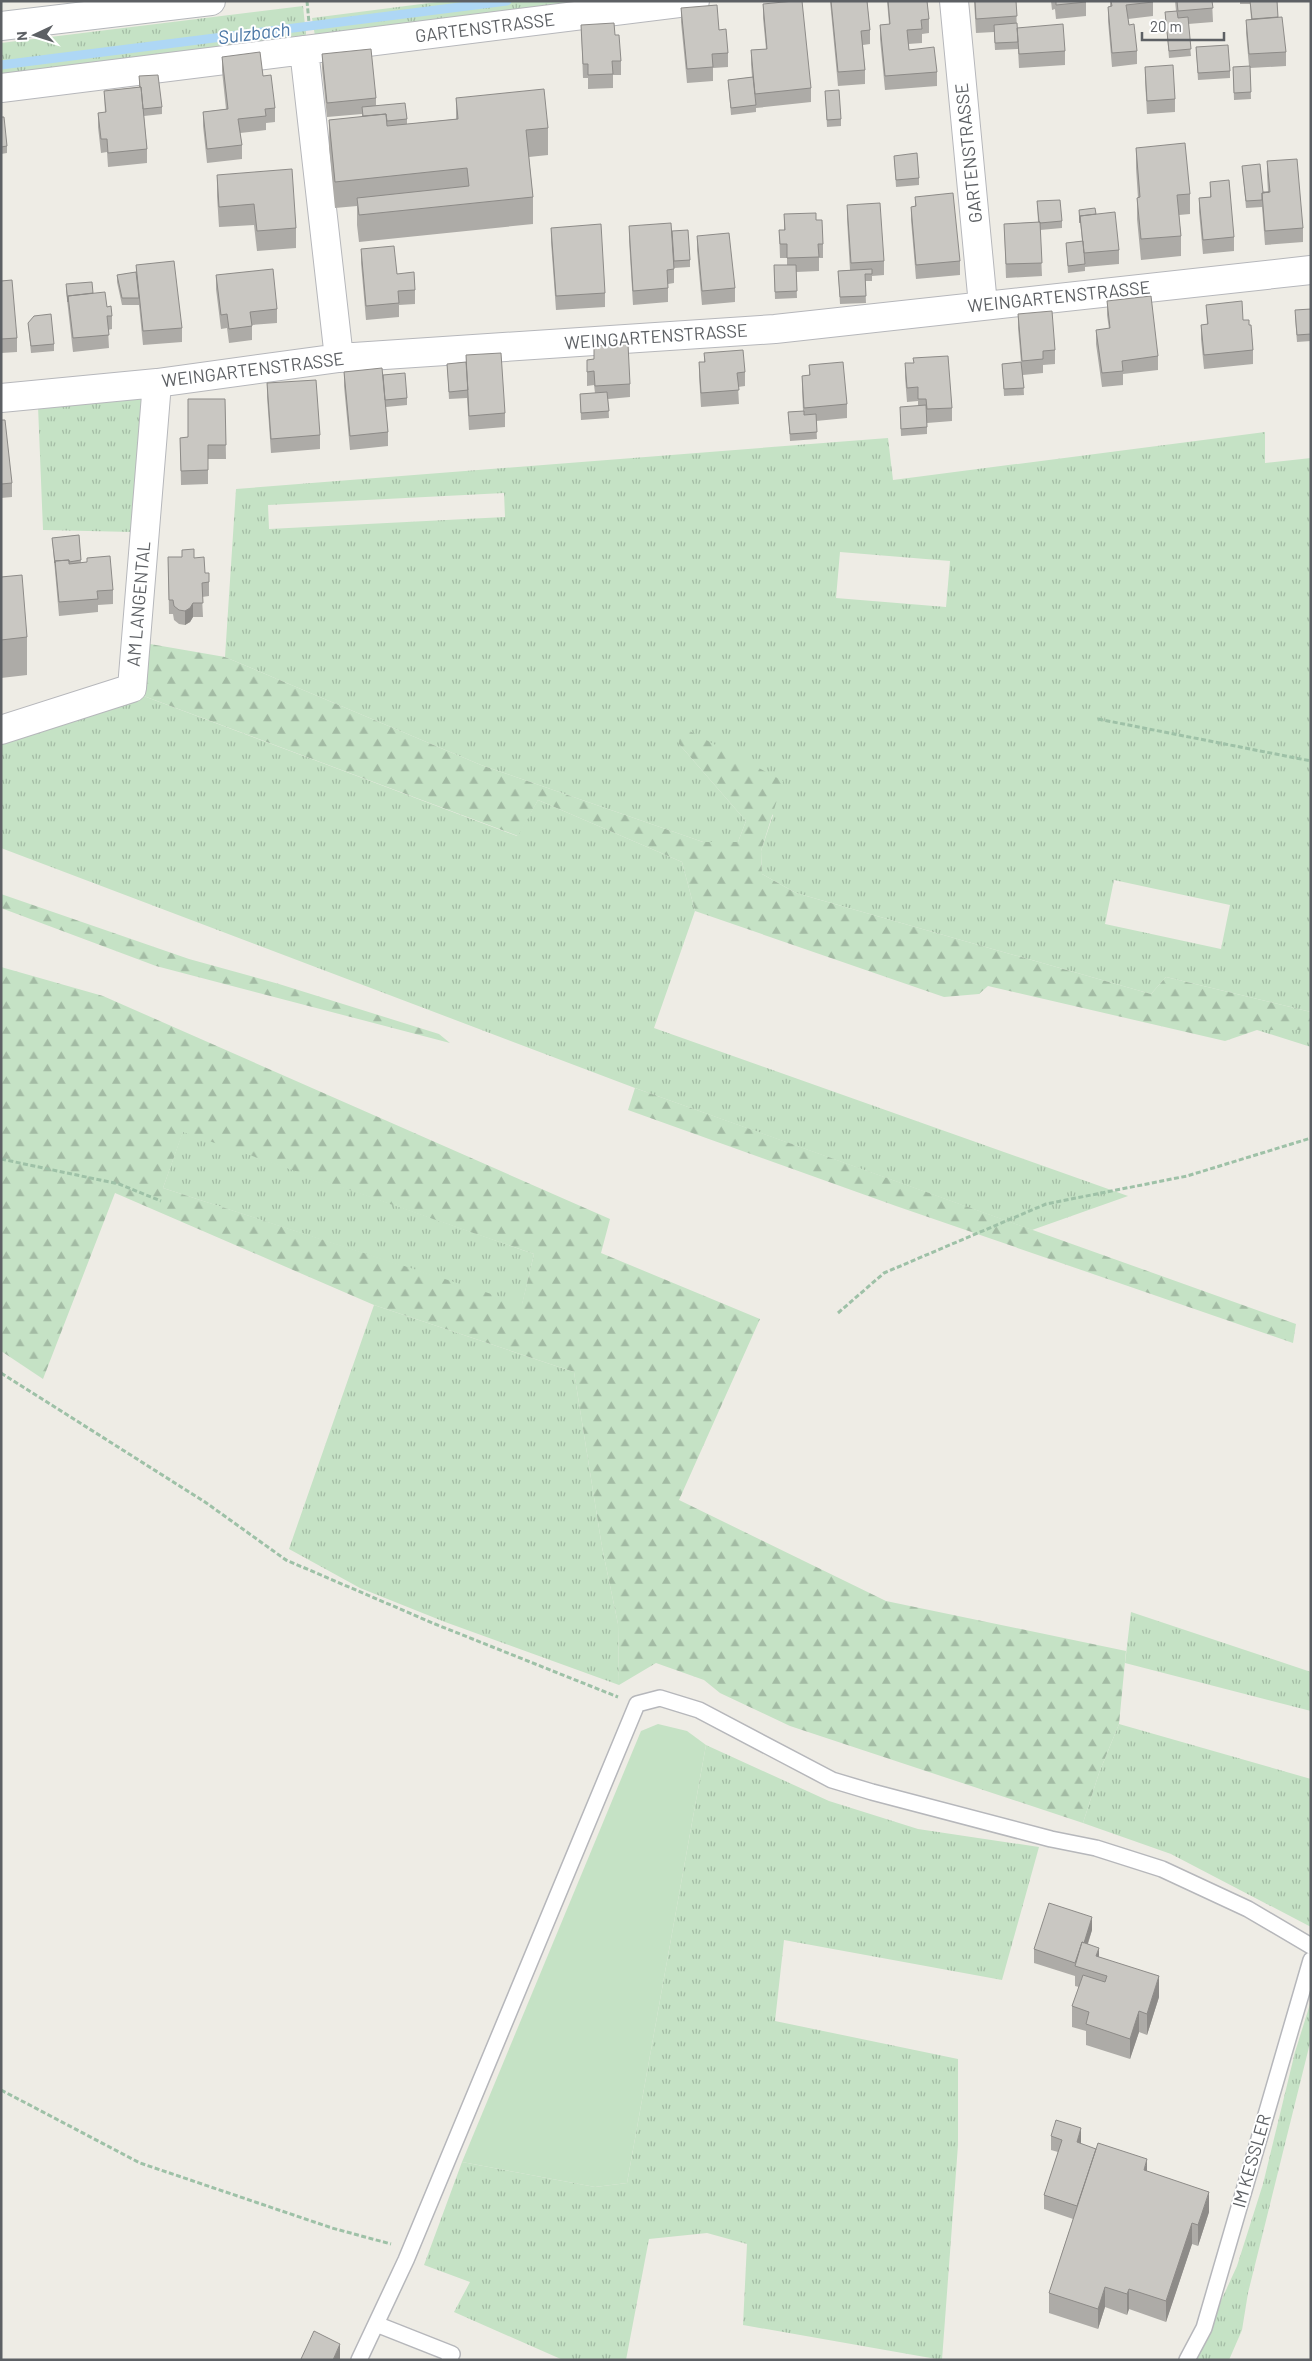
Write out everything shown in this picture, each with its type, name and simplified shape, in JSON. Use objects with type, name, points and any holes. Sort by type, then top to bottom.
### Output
[{"type":"street","points":[[1,26],[211,1]]},
{"type":"street","name":"GARTENSTRASSE","points":[[1,88],[695,1]]},
{"type":"street","name":"GARTENSTRASSE","points":[[954,1],[983,306]]},
{"type":"street","points":[[304,50],[339,358]]},
{"type":"street","name":"WEINGARTENSTRASSE","points":[[1,398],[157,383],[339,358],[775,329],[1311,270]]},
{"type":"street","name":"AM LANGENTAL","points":[[1,730],[132,688],[157,383]]},
{"type":"lane","points":[[359,2360],[410,2250],[637,1704],[660,1698],[700,1710],[832,1780],[1014,1829],[1096,1848],[1162,1869],[1248,1909],[1311,1946]]},
{"type":"lane","name":"IM KESSLER","points":[[1187,2360],[1204,2328],[1311,1960]]},
{"type":"lane","points":[[376,2324],[452,2354],[449,2360]]},
{"type":"path","points":[[307,1],[308,7]]},
{"type":"path","points":[[1098,719],[1311,761]]},
{"type":"path","points":[[838,1313],[884,1273],[1046,1204],[1187,1176],[1311,1138]]},
{"type":"path","points":[[1,1159],[119,1184],[161,1201]]},
{"type":"path","points":[[1,1373],[205,1502],[286,1560],[435,1624],[637,1704]]},
{"type":"path","points":[[1,2090],[140,2163],[332,2228],[410,2250]]},
{"type":"green space","points":[[445,1],[594,1],[315,36],[312,18]]},
{"type":"green space","points":[[303,6],[306,35],[1,75],[1,43]]},
{"type":"green space","points":[[144,397],[133,532],[43,530],[38,406]]},
{"type":"green space","points":[[1265,432],[1265,463],[1311,458],[1311,1012],[1166,977],[1151,994],[796,893],[762,874],[761,851],[773,815],[679,744],[746,821],[738,842],[703,842],[481,765],[225,657],[236,489],[888,438],[893,480]],"holes":[[[504,493],[505,517],[269,529],[268,505]],[[840,552],[950,561],[946,607],[836,598]],[[1114,880],[1230,905],[1221,949],[1105,924]]]},
{"type":"green space","points":[[150,644],[225,657],[481,765],[703,842],[738,842],[746,821],[679,744],[680,726],[783,781],[761,851],[762,874],[796,893],[1151,994],[1166,977],[1311,1012],[1311,1030],[1257,1030],[1225,1041],[988,986],[979,994],[944,997],[695,911],[682,862],[538,800],[518,836],[141,695]]},
{"type":"green space","points":[[141,695],[517,836],[538,800],[682,862],[695,911],[654,1028],[1128,1196],[1032,1230],[635,1088],[1,848],[1,744]]},
{"type":"green space","points":[[1,894],[189,959],[279,984],[439,1034],[450,1043],[156,966],[1,908]]},
{"type":"green space","points":[[1,967],[103,996],[610,1219],[601,1253],[760,1319],[679,1500],[886,1601],[1126,1651],[1119,1724],[1099,1773],[1083,1823],[790,1726],[720,1693],[704,1680],[656,1663],[619,1685],[618,1624],[602,1547],[574,1372],[374,1305],[115,1193],[43,1379],[1,1351]],"holes":[[[183,1132],[534,1254],[522,1304],[163,1188]]]},
{"type":"green space","points":[[1257,1030],[1311,1030],[1311,1047]]},
{"type":"green space","points":[[635,1088],[1296,1324],[1293,1343],[896,1206],[628,1110]]},
{"type":"green space","points":[[183,1131],[534,1254],[522,1305],[163,1188]]},
{"type":"green space","points":[[374,1305],[574,1372],[602,1547],[618,1624],[619,1685],[445,1622],[360,1588],[289,1549]]},
{"type":"green space","points":[[1131,1612],[1311,1672],[1311,1711],[1125,1663]]},
{"type":"green space","points":[[658,1724],[687,1731],[706,1745],[627,2183],[595,2187],[462,2162],[641,1731]]},
{"type":"green space","points":[[1119,1724],[1311,1779],[1311,1927],[1171,1854],[1083,1823],[1099,1773]]},
{"type":"green space","points":[[706,1745],[829,1801],[918,1829],[1039,1847],[1002,1980],[784,1940],[775,2021],[958,2059],[958,2145],[942,2360],[743,2325],[747,2244],[707,2233],[649,2239],[626,2360],[563,2360],[454,2312],[470,2282],[424,2265],[462,2162],[595,2187],[627,2183]]},
{"type":"green space","points":[[1311,2001],[1311,2039],[1248,2293],[1242,2330],[1229,2360],[1194,2360],[1237,2266],[1263,2184],[1295,2052]]},
{"type":"building","points":[[802,1],[811,88],[755,94],[751,50],[767,49],[763,4]]},
{"type":"building","points":[[831,1],[867,1],[870,30],[861,31],[865,70],[838,72]]},
{"type":"building","points":[[888,1],[927,1],[929,19],[921,20],[922,29],[907,30],[909,50],[934,47],[937,72],[885,76],[880,25],[890,24]]},
{"type":"building","points":[[975,1],[1016,1],[1017,16],[976,19]]},
{"type":"building","points":[[1056,1],[1086,1],[1086,2],[1056,5]]},
{"type":"building","points":[[1111,1],[1153,1],[1126,5],[1129,25],[1134,24],[1137,51],[1112,53],[1108,7],[1112,6]]},
{"type":"building","points":[[1177,1],[1212,1],[1213,8],[1178,11]]},
{"type":"building","points":[[1250,1],[1277,1],[1278,17],[1252,19]]},
{"type":"building","points":[[717,5],[719,30],[726,29],[728,53],[712,54],[713,67],[687,69],[681,8]]},
{"type":"building","points":[[1177,11],[1178,18],[1188,17],[1191,49],[1169,51],[1165,12]]},
{"type":"building","points":[[1282,17],[1286,52],[1249,54],[1246,20]]},
{"type":"building","points":[[614,23],[615,35],[619,35],[621,61],[612,61],[613,74],[588,75],[588,64],[583,64],[581,25]]},
{"type":"building","points":[[1017,23],[1018,42],[995,43],[994,25]]},
{"type":"building","points":[[1063,24],[1065,51],[1019,54],[1017,28]]},
{"type":"building","points":[[1228,45],[1230,71],[1198,73],[1196,47]]},
{"type":"building","points":[[371,49],[376,98],[327,103],[322,54]]},
{"type":"building","points":[[260,52],[263,76],[271,75],[275,108],[265,109],[266,116],[238,119],[242,145],[207,149],[203,112],[228,109],[222,57]]},
{"type":"building","points":[[1173,65],[1175,99],[1147,101],[1145,67]]},
{"type":"building","points":[[1250,66],[1251,92],[1234,93],[1233,67]]},
{"type":"building","points":[[158,75],[162,107],[143,109],[139,76]]},
{"type":"building","points":[[753,77],[756,105],[731,108],[728,80]]},
{"type":"building","points":[[141,87],[147,149],[108,153],[107,139],[101,139],[98,113],[106,112],[104,91]]},
{"type":"building","points":[[544,89],[548,128],[526,130],[533,197],[359,215],[357,198],[469,186],[467,168],[335,182],[329,120],[386,114],[387,126],[458,119],[456,98]]},
{"type":"building","points":[[839,90],[841,119],[827,120],[825,91]]},
{"type":"building","points":[[405,103],[407,119],[387,121],[386,114],[363,116],[362,107]]},
{"type":"building","points":[[1,117],[4,117],[7,146],[1,147]]},
{"type":"building","points":[[1185,143],[1190,194],[1177,195],[1181,236],[1141,239],[1137,198],[1140,197],[1136,148]]},
{"type":"building","points":[[917,153],[919,178],[896,180],[894,156]]},
{"type":"building","points":[[1297,159],[1303,228],[1265,231],[1262,193],[1270,192],[1267,161]]},
{"type":"building","points":[[1260,164],[1263,192],[1269,192],[1262,193],[1262,200],[1246,201],[1242,166]]},
{"type":"building","points":[[292,169],[296,228],[257,231],[254,204],[219,207],[217,175]]},
{"type":"building","points":[[1229,180],[1234,237],[1203,240],[1199,198],[1211,197],[1210,182]]},
{"type":"building","points":[[953,193],[960,261],[916,265],[911,207],[916,206],[915,197]]},
{"type":"building","points":[[1060,200],[1062,221],[1040,223],[1037,201]]},
{"type":"building","points":[[880,203],[884,261],[851,263],[847,205]]},
{"type":"building","points":[[1095,208],[1096,214],[1080,216],[1080,223],[1079,210]]},
{"type":"building","points":[[1115,212],[1119,250],[1084,253],[1080,216]]},
{"type":"building","points":[[816,213],[816,220],[822,220],[823,244],[818,244],[819,257],[787,258],[787,244],[780,244],[779,230],[785,230],[784,214]]},
{"type":"building","points":[[1040,222],[1042,263],[1006,264],[1004,224]]},
{"type":"building","points":[[671,223],[674,269],[667,270],[668,288],[633,291],[629,226]]},
{"type":"building","points":[[601,224],[605,293],[556,296],[551,228]]},
{"type":"building","points":[[688,230],[690,260],[674,261],[672,231]]},
{"type":"building","points":[[729,233],[735,288],[702,291],[697,236]]},
{"type":"building","points":[[1083,241],[1085,264],[1068,266],[1066,243]]},
{"type":"building","points":[[394,246],[397,274],[414,272],[415,290],[398,291],[399,303],[366,306],[361,249]]},
{"type":"building","points":[[174,261],[182,328],[143,331],[136,265]]},
{"type":"building","points":[[774,265],[796,265],[797,291],[775,292]]},
{"type":"building","points":[[273,269],[277,309],[250,312],[252,326],[229,329],[227,314],[221,315],[216,275]]},
{"type":"building","points":[[872,269],[872,274],[865,274],[866,296],[840,297],[838,271]]},
{"type":"building","points":[[136,272],[139,298],[122,298],[117,275]]},
{"type":"building","points":[[12,280],[17,338],[1,339],[1,281]]},
{"type":"building","points":[[92,282],[93,293],[68,296],[68,302],[66,284]]},
{"type":"building","points":[[105,292],[107,307],[111,306],[112,316],[107,316],[109,335],[73,338],[68,296]]},
{"type":"building","points":[[1151,296],[1158,356],[1122,361],[1123,371],[1102,373],[1096,330],[1110,328],[1107,301]]},
{"type":"building","points":[[1242,301],[1243,320],[1249,320],[1249,325],[1251,325],[1253,350],[1204,355],[1201,325],[1208,324],[1206,305]]},
{"type":"building","points":[[1311,309],[1311,334],[1297,335],[1295,310]]},
{"type":"building","points":[[1052,311],[1055,350],[1043,351],[1043,359],[1022,361],[1018,314]]},
{"type":"building","points":[[51,314],[54,344],[31,346],[28,323],[34,316]]},
{"type":"building","points":[[628,344],[630,384],[595,386],[594,371],[587,372],[587,360],[594,359],[594,346]]},
{"type":"building","points":[[743,350],[745,372],[737,373],[739,390],[701,393],[699,362],[705,362],[704,353]]},
{"type":"building","points":[[501,353],[505,413],[469,416],[466,355]]},
{"type":"building","points":[[948,356],[952,408],[927,409],[926,399],[918,399],[918,387],[907,388],[905,363],[914,363],[913,358]]},
{"type":"building","points":[[466,362],[468,390],[449,392],[447,364]]},
{"type":"building","points":[[843,362],[847,404],[804,408],[802,376],[810,375],[809,365]]},
{"type":"building","points":[[1021,362],[1024,388],[1004,389],[1002,364]]},
{"type":"building","points":[[382,368],[388,432],[350,436],[344,372]]},
{"type":"building","points":[[405,373],[407,398],[385,400],[383,375]]},
{"type":"building","points":[[316,380],[320,435],[271,439],[267,383]]},
{"type":"building","points":[[607,392],[609,411],[581,413],[580,394]]},
{"type":"building","points":[[188,399],[225,399],[226,445],[208,445],[208,470],[181,471],[180,438],[188,437]]},
{"type":"building","points":[[926,405],[927,427],[901,429],[900,407]]},
{"type":"building","points":[[804,411],[804,415],[816,414],[817,432],[790,434],[788,412]]},
{"type":"building","points":[[1,420],[5,420],[12,483],[1,484]]},
{"type":"building","points":[[79,535],[81,560],[69,562],[69,560],[55,561],[55,563],[52,538]]},
{"type":"building","points":[[194,549],[194,558],[204,557],[205,573],[209,573],[209,582],[202,583],[203,603],[193,603],[185,611],[179,610],[174,606],[173,600],[169,600],[168,557],[182,557],[182,550]]},
{"type":"building","points":[[110,556],[113,590],[97,591],[98,599],[59,602],[55,561],[69,560],[69,564],[87,562],[87,558]]},
{"type":"building","points":[[22,575],[27,637],[1,640],[1,577]]},
{"type":"building","points":[[1049,1903],[1092,1917],[1084,1943],[1082,1942],[1075,1963],[1034,1949]]},
{"type":"building","points":[[1082,1942],[1099,1948],[1096,1956],[1159,1976],[1147,2014],[1139,2011],[1130,2039],[1086,2024],[1089,2012],[1072,2006],[1083,1975],[1105,1982],[1107,1976],[1075,1966]]},
{"type":"building","points":[[1056,2120],[1081,2128],[1077,2142],[1096,2149],[1077,2206],[1044,2195],[1062,2140],[1051,2136]]},
{"type":"building","points":[[1098,2143],[1147,2159],[1144,2170],[1209,2192],[1198,2225],[1192,2223],[1166,2301],[1129,2289],[1127,2294],[1105,2287],[1098,2309],[1049,2293]]},
{"type":"building","points":[[314,2331],[340,2344],[333,2360],[301,2359]]},
{"type":"waterway","name":"Sulzbach","points":[[1,65],[507,1]]}]
